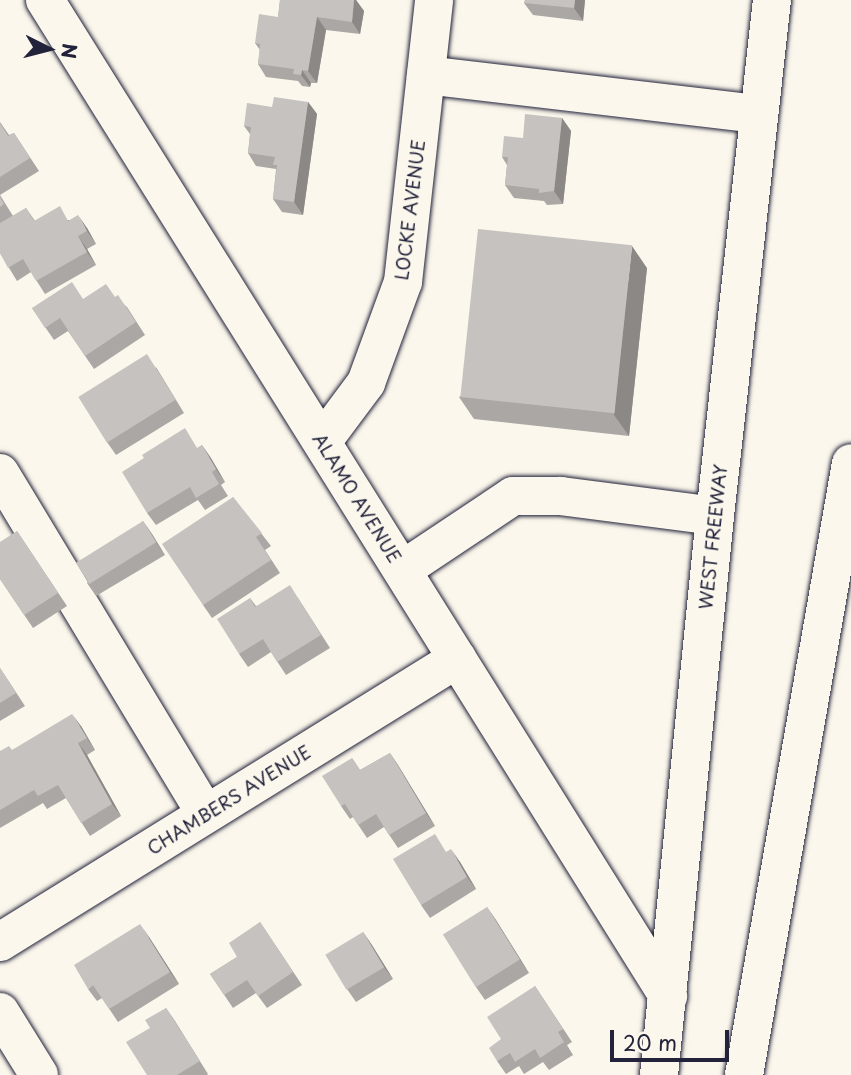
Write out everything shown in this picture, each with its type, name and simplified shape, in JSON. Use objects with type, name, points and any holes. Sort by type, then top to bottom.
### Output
[{"type":"main road","name":"ALAMO AVENUE","points":[[45,0],[668,996]]},
{"type":"main road","name":"LOCKE AVENUE","points":[[322,442],[366,383],[402,282],[434,0]]},
{"type":"main road","name":"WEST FREEWAY","points":[[659,1075],[715,516],[772,0]]},
{"type":"main road","points":[[426,75],[759,114]]},
{"type":"main road","points":[[744,1075],[851,463]]},
{"type":"main road","points":[[0,473],[206,814]]},
{"type":"main road","points":[[402,570],[513,496],[561,496],[715,516]]},
{"type":"main road","name":"CHAMBERS AVENUE","points":[[0,942],[457,659]]},
{"type":"main road","points":[[0,1012],[39,1075]]},
{"type":"building","points":[[280,0],[354,0],[352,22],[317,17],[308,71],[302,70],[301,75],[293,74],[294,69],[258,64],[260,44],[255,43],[259,14],[278,17]]},
{"type":"building","points":[[525,0],[575,0],[574,8],[524,3]]},
{"type":"building","points":[[274,97],[308,102],[294,202],[273,199],[277,165],[273,165],[275,157],[248,153],[251,127],[244,126],[247,103],[272,107]]},
{"type":"building","points":[[525,114],[562,118],[554,191],[539,193],[539,189],[505,185],[508,157],[502,157],[504,136],[523,138]]},
{"type":"building","points":[[0,123],[8,136],[14,133],[30,158],[0,177]]},
{"type":"building","points":[[60,206],[68,221],[78,215],[87,231],[78,236],[87,252],[36,281],[23,259],[8,268],[0,253],[0,223],[26,208],[34,221]]},
{"type":"building","points":[[478,229],[632,245],[614,413],[460,397]]},
{"type":"building","points":[[72,282],[83,299],[106,284],[115,297],[118,295],[136,322],[85,356],[60,318],[45,328],[32,308]]},
{"type":"building","points":[[147,354],[176,400],[107,443],[78,397]]},
{"type":"building","points":[[185,428],[197,448],[202,445],[216,469],[212,472],[219,484],[196,498],[190,487],[147,513],[122,472],[144,458],[142,455]]},
{"type":"building","points":[[233,497],[262,533],[256,537],[271,560],[203,605],[162,544]]},
{"type":"building","points":[[143,521],[156,542],[89,584],[76,563]]},
{"type":"building","points":[[17,531],[58,593],[24,615],[0,579],[0,542]]},
{"type":"building","points":[[290,585],[321,635],[277,662],[263,639],[239,654],[217,619],[250,598],[255,607]]},
{"type":"building","points":[[0,668],[16,693],[0,703]]},
{"type":"building","points":[[72,714],[87,738],[78,743],[112,804],[81,823],[58,785],[38,796],[34,790],[0,810],[0,751],[9,746],[12,750]]},
{"type":"building","points":[[390,753],[426,813],[389,835],[376,814],[358,825],[345,804],[341,806],[322,776],[352,758],[360,770]]},
{"type":"building","points":[[435,834],[446,852],[451,849],[467,877],[421,905],[393,859]]},
{"type":"building","points":[[487,907],[520,960],[476,987],[443,935]]},
{"type":"building","points":[[260,922],[293,972],[258,996],[247,980],[224,995],[210,974],[237,957],[229,943]]},
{"type":"building","points":[[140,924],[170,972],[109,1009],[93,985],[88,989],[74,965]]},
{"type":"building","points":[[363,932],[384,967],[346,990],[325,955]]},
{"type":"building","points":[[535,986],[563,1029],[558,1032],[564,1042],[540,1058],[535,1049],[515,1062],[510,1053],[497,1061],[489,1048],[501,1039],[487,1017]]},
{"type":"building","points":[[166,1008],[200,1061],[177,1075],[147,1075],[126,1042],[150,1028],[145,1020]]}]
